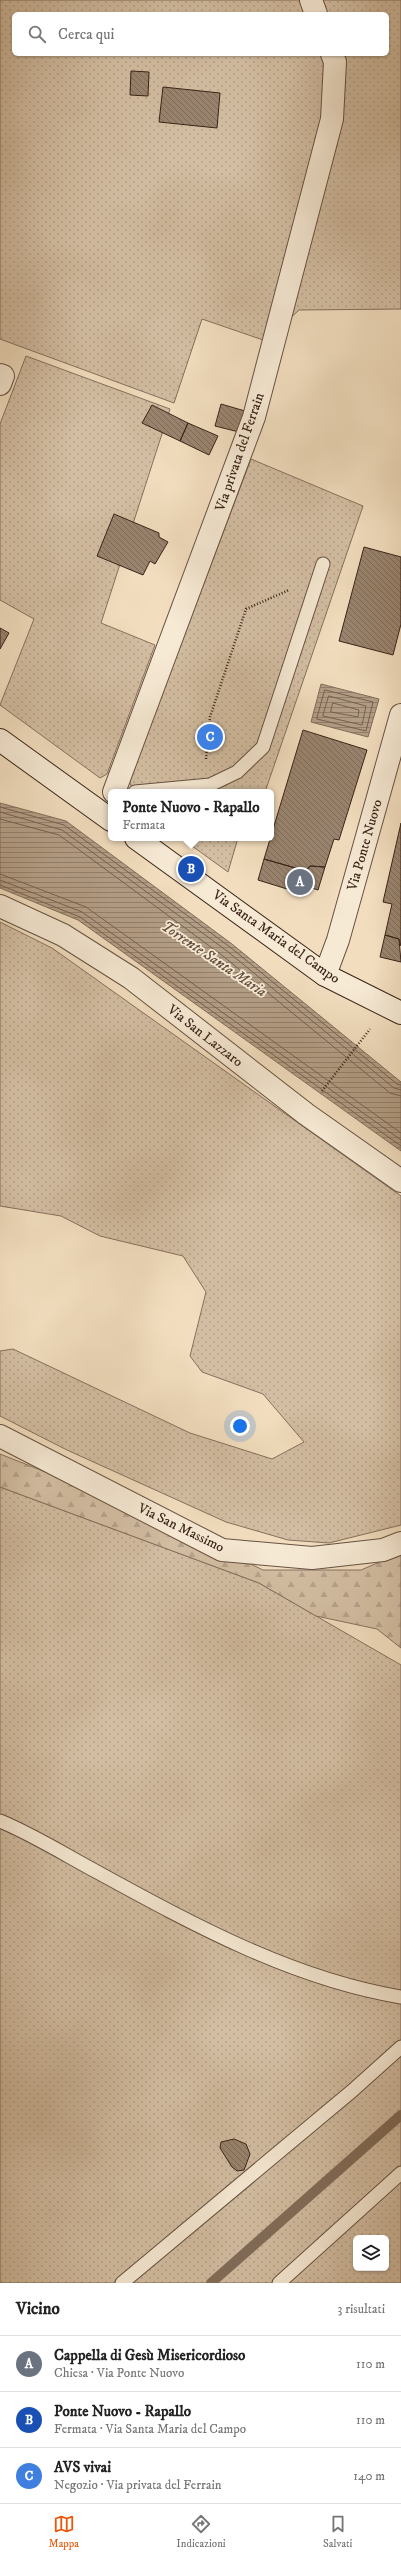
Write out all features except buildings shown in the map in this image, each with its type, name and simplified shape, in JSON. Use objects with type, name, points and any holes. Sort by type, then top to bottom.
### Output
[{"type":"street","points":[[311,0],[315,12]]},
{"type":"street","name":"Via privata del Ferrain","points":[[115,789],[254,417],[332,119],[335,62],[333,56]]},
{"type":"street","points":[[0,374],[3,376],[0,384]]},
{"type":"street","name":"Via Ponte Nuovo","points":[[325,975],[338,940],[401,715]]},
{"type":"street","points":[[0,740],[108,811]]},
{"type":"street","name":"Via Santa Maria del Campo","points":[[140,841],[325,975],[401,1013]]},
{"type":"street","name":"Via San Lazzaro","points":[[0,906],[63,935],[131,978],[306,1114],[401,1181]]},
{"type":"street","name":"Via San Massimo","points":[[0,1436],[222,1550],[312,1558],[382,1550],[401,1543]]},
{"type":"lane","points":[[167,789],[210,785],[237,772],[263,747],[323,564]]},
{"type":"lane","points":[[0,1821],[131,1891],[246,1948],[314,1975],[374,1992],[401,1997]]},
{"type":"lane","points":[[122,2283],[352,2091],[401,2047]]},
{"type":"lane","points":[[279,2283],[401,2173]]},
{"type":"path","points":[[210,785],[205,764],[210,717],[246,609],[290,589],[323,564]]},
{"type":"path","points":[[317,1098],[373,1025]]},
{"type":"green space","points":[[0,0],[401,0],[401,309],[299,310],[266,341],[202,319],[174,403],[0,339]]},
{"type":"green space","points":[[26,356],[170,409],[101,623],[155,645],[107,774],[100,778],[0,705],[34,619],[0,600],[0,424]]},
{"type":"green space","points":[[251,459],[363,506],[266,789],[133,789],[129,781]]},
{"type":"green space","points":[[185,841],[237,841],[228,872]]},
{"type":"green space","points":[[0,922],[52,948],[401,1196],[401,1525],[329,1543],[288,1540],[226,1522],[67,1450],[0,1416],[0,1351],[13,1349],[190,1433],[272,1459],[304,1442],[263,1394],[202,1372],[190,1356],[206,1292],[183,1256],[100,1236],[61,1216],[0,1206]]},
{"type":"green space","points":[[0,1454],[124,1503],[263,1570],[361,1570],[401,1553],[401,1648],[377,1629],[316,1616],[259,1583],[0,1487]]},
{"type":"green space","points":[[0,1487],[259,1583],[401,1665],[401,2283],[0,2283]]},
{"type":"water","points":[[321,684],[379,699],[368,737],[311,722]]},
{"type":"water","name":"Torrente Santa Maria","points":[[0,803],[66,821],[232,944],[401,1082],[401,1151],[78,920],[0,888]]},
{"type":"waterway","points":[[211,2283],[401,2115]]},
{"type":"place","name":"AVS vivai","points":[[210,737]]},
{"type":"place","name":"Ponte Nuovo - Rapallo","points":[[191,869]]},
{"type":"place","name":"Cappella di Gesù Misericordioso","points":[[300,882]]}]
